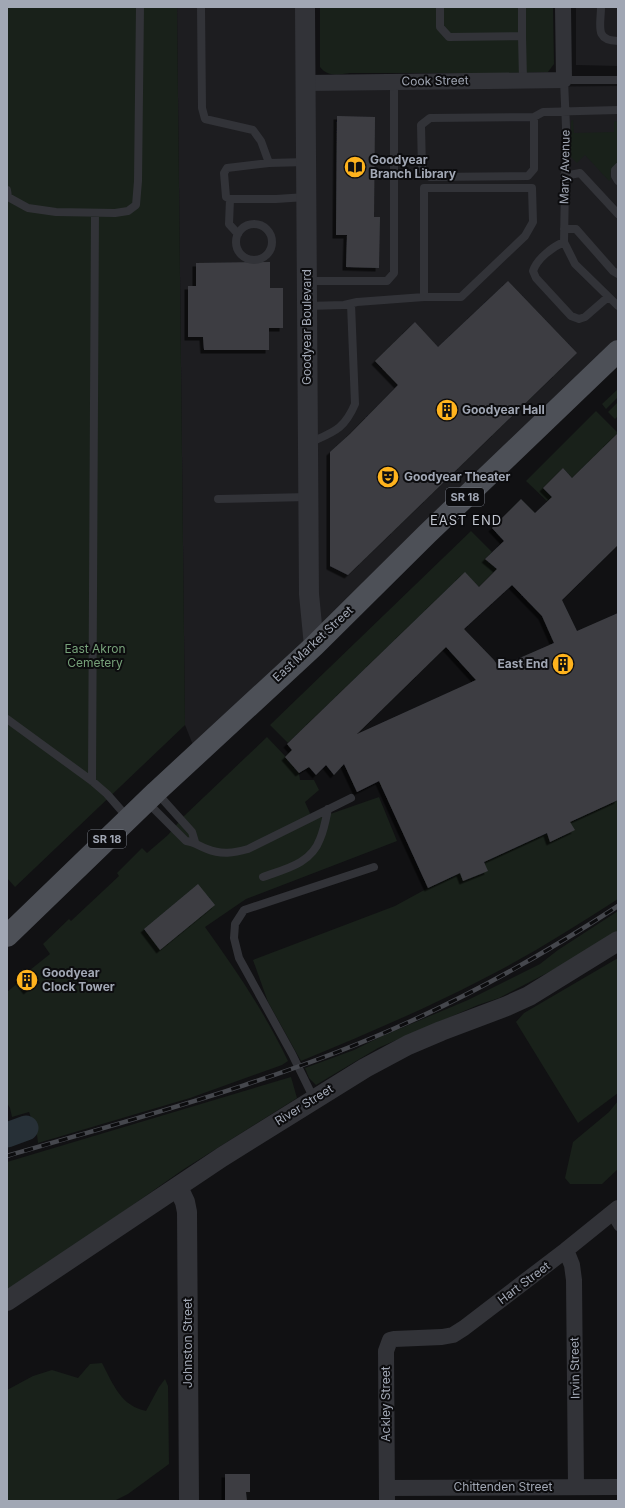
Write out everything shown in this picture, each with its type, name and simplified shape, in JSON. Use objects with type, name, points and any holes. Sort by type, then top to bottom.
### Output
[{"type":"main road","name":"East Market Street","points":[[7,936],[151,797],[314,646],[427,534],[618,351]]},
{"type":"street","name":"Goodyear Boulevard","points":[[305,7],[309,594],[314,646]]},
{"type":"street","name":"Mary Avenue","points":[[563,7],[564,80]]},
{"type":"street","name":"Cook Street","points":[[305,82],[564,80]]},
{"type":"street","name":"River Street","points":[[7,1301],[222,1157],[364,1068],[441,1030],[507,1006],[529,996],[618,941]]},
{"type":"street","name":"Johnston Street","points":[[178,1187],[187,1212],[189,1501]]},
{"type":"street","name":"Hart Street","points":[[422,1338],[442,1338],[459,1332],[566,1250],[615,1216]]},
{"type":"street","name":"Irvin Street","points":[[566,1250],[572,1265],[574,1280],[576,1487]]},
{"type":"street","name":"Ackley Street","points":[[387,1494],[386,1351],[390,1340],[422,1338]]},
{"type":"street","name":"Chittenden Street","points":[[387,1494],[576,1487],[618,1487]]},
{"type":"lane","points":[[7,195],[28,208],[56,212],[115,213],[128,211],[136,206],[138,181],[140,7]]},
{"type":"lane","points":[[201,7],[202,108],[205,119],[253,130],[261,141],[269,163]]},
{"type":"lane","points":[[440,7],[440,28],[449,37],[522,36]]},
{"type":"lane","points":[[522,7],[523,80]]},
{"type":"lane","points":[[601,7],[601,33],[603,38],[610,41],[618,41]]},
{"type":"lane","points":[[564,80],[618,80]]},
{"type":"lane","name":"Mary Avenue","points":[[564,80],[566,112],[564,242],[575,264],[618,306]]},
{"type":"lane","points":[[307,281],[387,281],[394,273],[394,82]]},
{"type":"lane","points":[[534,117],[534,169],[528,176],[430,177],[422,170],[421,125],[430,118],[534,117],[543,112],[618,110]]},
{"type":"lane","points":[[306,162],[269,163],[227,168],[224,173],[225,194],[226,197],[230,199],[306,197]]},
{"type":"lane","points":[[618,167],[615,170],[614,176],[618,181]]},
{"type":"lane","points":[[564,176],[580,173],[618,214]]},
{"type":"lane","points":[[307,306],[344,305],[424,297],[461,297],[525,236],[533,222],[532,188],[424,188],[424,297]]},
{"type":"lane","points":[[230,199],[229,224],[238,234]]},
{"type":"lane","points":[[92,781],[95,213]]},
{"type":"lane","points":[[258,225],[263,227],[267,230],[272,240],[269,251],[260,259],[254,260],[243,256],[236,245],[238,234],[246,226],[258,225]]},
{"type":"lane","points":[[564,229],[576,229],[613,271],[618,274]]},
{"type":"lane","points":[[564,242],[557,245],[535,264],[533,271],[536,278],[571,316],[579,319],[585,317],[608,297]]},
{"type":"lane","points":[[308,443],[329,434],[344,424],[355,404],[351,304]]},
{"type":"lane","points":[[218,499],[308,497]]},
{"type":"lane","points":[[7,719],[92,781],[107,794],[128,819]]},
{"type":"lane","points":[[151,797],[192,832],[195,842]]},
{"type":"lane","points":[[151,797],[186,841],[195,842],[207,849],[220,853],[234,853],[248,849],[351,798]]},
{"type":"lane","points":[[263,877],[298,864],[312,855],[320,840],[328,809]]},
{"type":"lane","points":[[314,1099],[292,1054],[239,958],[234,938],[235,924],[244,910],[374,867]]},
{"type":"shaded area","points":[[177,7],[302,7],[309,646],[195,750],[185,725]]},
{"type":"shaded area","points":[[576,7],[618,7],[618,66],[576,65]]},
{"type":"shaded area","points":[[618,86],[618,343],[319,633],[314,89]]},
{"type":"green space","name":"East Akron Cemetery","points":[[7,7],[177,7],[185,725],[15,887],[7,878]]},
{"type":"green space","points":[[320,7],[553,7],[554,64],[548,72],[330,74],[320,67]]},
{"type":"green space","points":[[572,120],[574,133],[614,132],[614,122],[618,122],[618,159],[611,170],[611,179],[609,181],[585,155],[577,163],[571,157]]},
{"type":"green space","points":[[618,389],[618,397],[606,409],[602,404]]},
{"type":"green space","points":[[618,402],[618,416],[615,419],[608,412]]},
{"type":"green space","points":[[596,411],[618,433],[572,478],[563,468],[543,488],[552,497],[547,501],[526,481]]},
{"type":"green space","points":[[471,531],[492,552],[485,559],[497,569],[479,587],[465,573],[288,743],[270,725]]},
{"type":"green space","points":[[267,737],[299,773],[300,780],[314,780],[319,790],[305,802],[313,820],[379,797],[397,841],[246,899],[205,927],[250,992],[288,1061],[282,1065],[190,1098],[38,1143],[37,1135],[29,1112],[12,1117],[7,1103],[7,992],[19,982],[26,992],[40,983],[30,970],[50,954],[43,944],[69,919],[71,921],[119,876],[117,873],[142,848],[147,853],[168,835],[183,817]]},
{"type":"green space","points":[[618,800],[618,899],[497,972],[413,1013],[301,1061],[268,1002],[253,960],[395,906],[460,873],[463,881],[487,871],[484,862],[547,833],[550,841],[570,822]]},
{"type":"green space","points":[[618,911],[618,931],[578,957],[499,998],[478,1005],[378,1048],[316,1085],[309,1078],[305,1068],[354,1050],[380,1037],[468,1000],[540,964],[558,950]]},
{"type":"green space","points":[[618,958],[618,1093],[578,1123],[516,1022],[524,1013]]},
{"type":"green space","points":[[291,1077],[297,1098],[184,1169],[73,1247],[7,1290],[7,1162]]},
{"type":"green space","points":[[618,1101],[618,1169],[602,1184],[570,1184],[565,1178],[573,1142],[609,1112]]},
{"type":"green space","points":[[102,1363],[114,1386],[124,1399],[137,1408],[146,1411],[165,1379],[168,1386],[169,1464],[128,1494],[114,1501],[7,1501],[7,1390],[33,1376],[52,1370],[78,1378],[90,1364]]},
{"type":"building","name":"Goodyear Branch Library","points":[[337,116],[375,117],[374,217],[380,217],[379,268],[346,267],[347,235],[336,235]]},
{"type":"building","points":[[270,262],[270,288],[283,288],[283,328],[269,328],[269,350],[204,350],[203,337],[188,337],[188,286],[196,286],[196,263]]},
{"type":"building","name":"Goodyear Hall","points":[[508,281],[577,353],[348,575],[330,566],[330,452],[350,434],[398,385],[375,361],[415,322],[438,347]]},
{"type":"building","name":"East End","points":[[618,433],[618,545],[562,600],[577,631],[618,613],[618,800],[570,822],[575,830],[550,842],[547,833],[484,862],[488,871],[463,881],[460,873],[428,888],[379,781],[357,792],[344,764],[334,775],[326,765],[316,775],[309,767],[299,773],[285,757],[292,750],[287,744],[465,572],[479,587],[497,569],[485,559],[504,541],[492,528],[521,499],[535,513],[552,497],[543,488],[563,468],[572,478]],"holes":[[[512,585],[542,616],[554,643],[499,667],[464,629]],[[446,647],[476,680],[357,734]]]},
{"type":"building","points":[[198,884],[215,905],[160,950],[144,929]]},
{"type":"building","name":"Goodyear Clock Tower","points":[[29,970],[38,982],[27,991],[18,979]]},
{"type":"building","points":[[225,1474],[250,1474],[250,1492],[246,1492],[247,1501],[225,1501]]},
{"type":"waterway","points":[[7,1135],[26,1128]]},
{"type":"railway","points":[[7,1156],[212,1096],[313,1061],[362,1042],[411,1021],[465,995],[543,953],[618,906]]},
{"type":"place","name":"Goodyear Branch Library","points":[[355,167]]},
{"type":"place","name":"Goodyear Hall","points":[[447,410]]},
{"type":"place","name":"Goodyear Theater","points":[[388,477]]},
{"type":"place","name":"East End","points":[[563,664]]},
{"type":"place","name":"Goodyear Clock Tower","points":[[27,980]]},
{"type":"district","name":"EAST END","points":[[466,520]]}]
